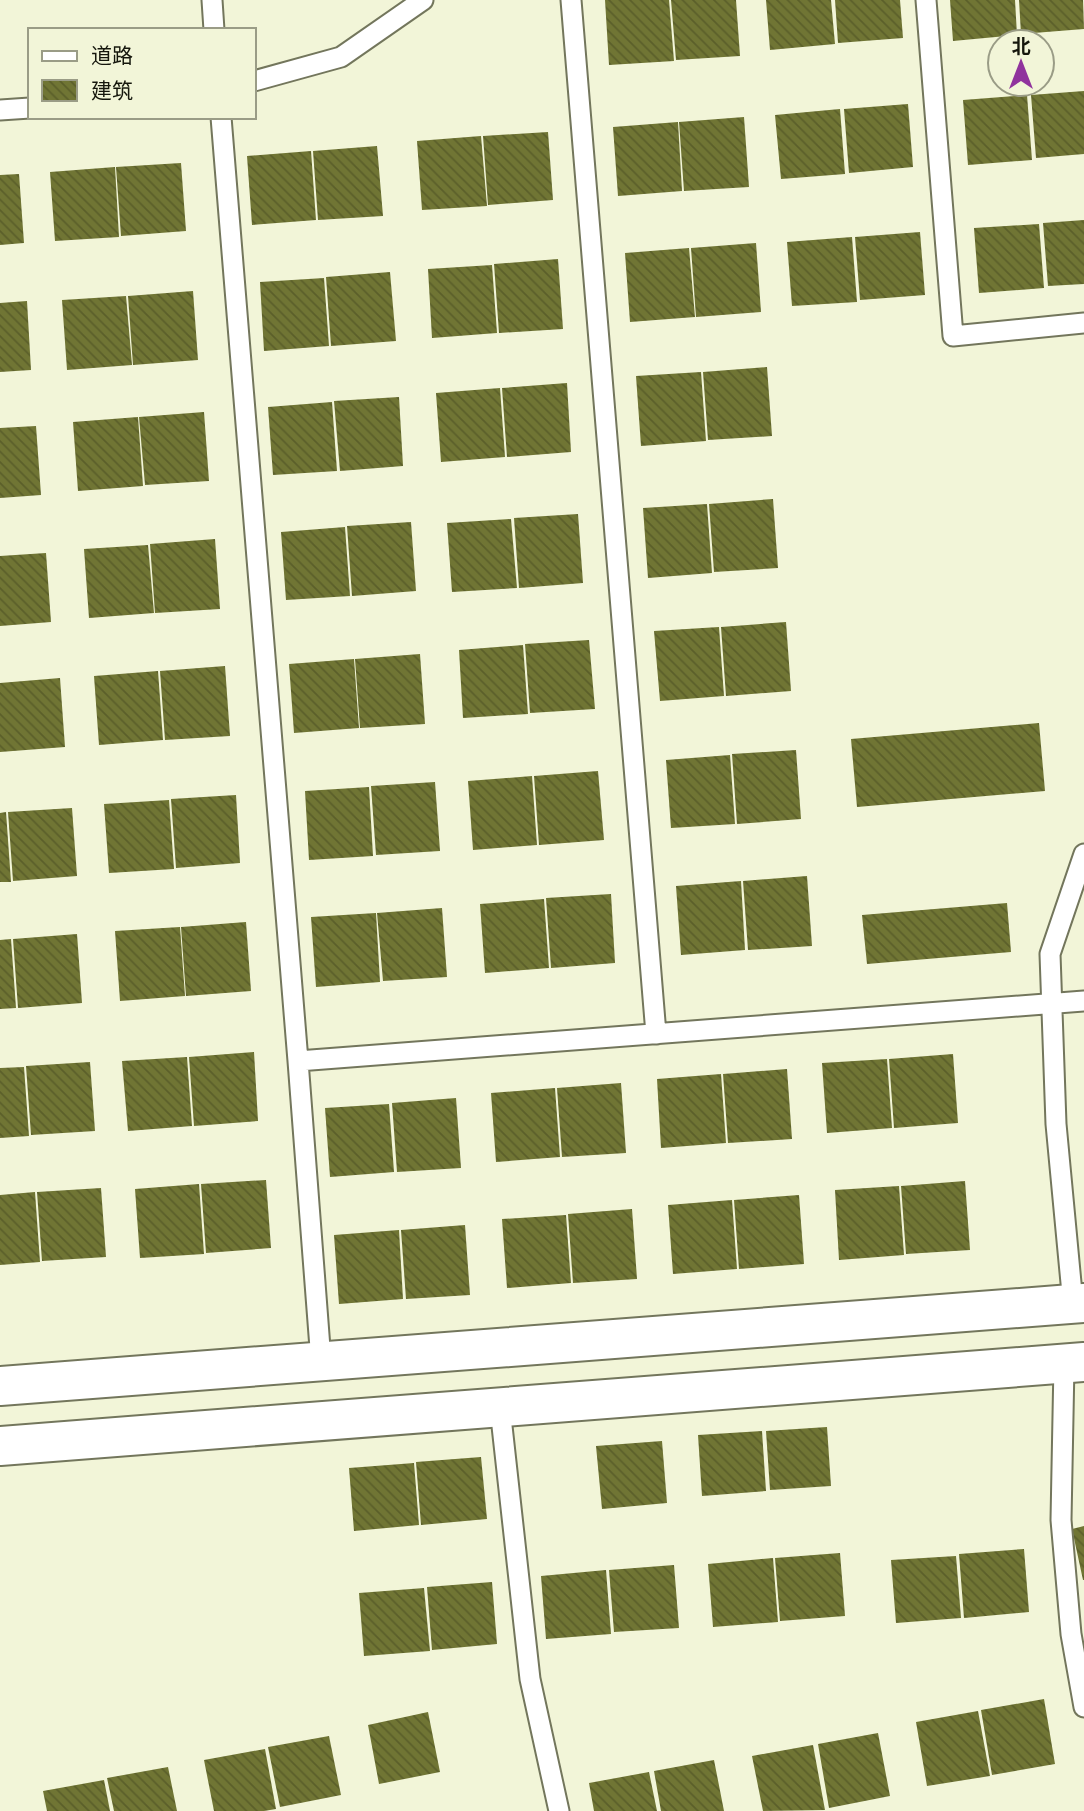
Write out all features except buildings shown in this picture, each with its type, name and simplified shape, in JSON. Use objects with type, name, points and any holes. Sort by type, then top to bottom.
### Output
[{"type":"street","points":[[0,1386],[1078,1304],[1074,1363],[0,1446]]},
{"type":"lane","points":[[212,0],[214,28]]},
{"type":"lane","points":[[256,80],[341,57],[423,0]]},
{"type":"lane","points":[[571,0],[656,1034]]},
{"type":"lane","points":[[926,0],[954,336],[1084,323]]},
{"type":"lane","points":[[0,110],[28,108]]},
{"type":"lane","points":[[221,119],[321,1361]]},
{"type":"lane","points":[[1078,1304],[1056,1124],[1050,954],[1084,854]]},
{"type":"lane","points":[[298,1060],[1084,1001]]},
{"type":"lane","points":[[1074,1363],[1061,1520],[1071,1634],[1084,1707]]},
{"type":"lane","points":[[500,1408],[530,1679],[559,1811]]}]
